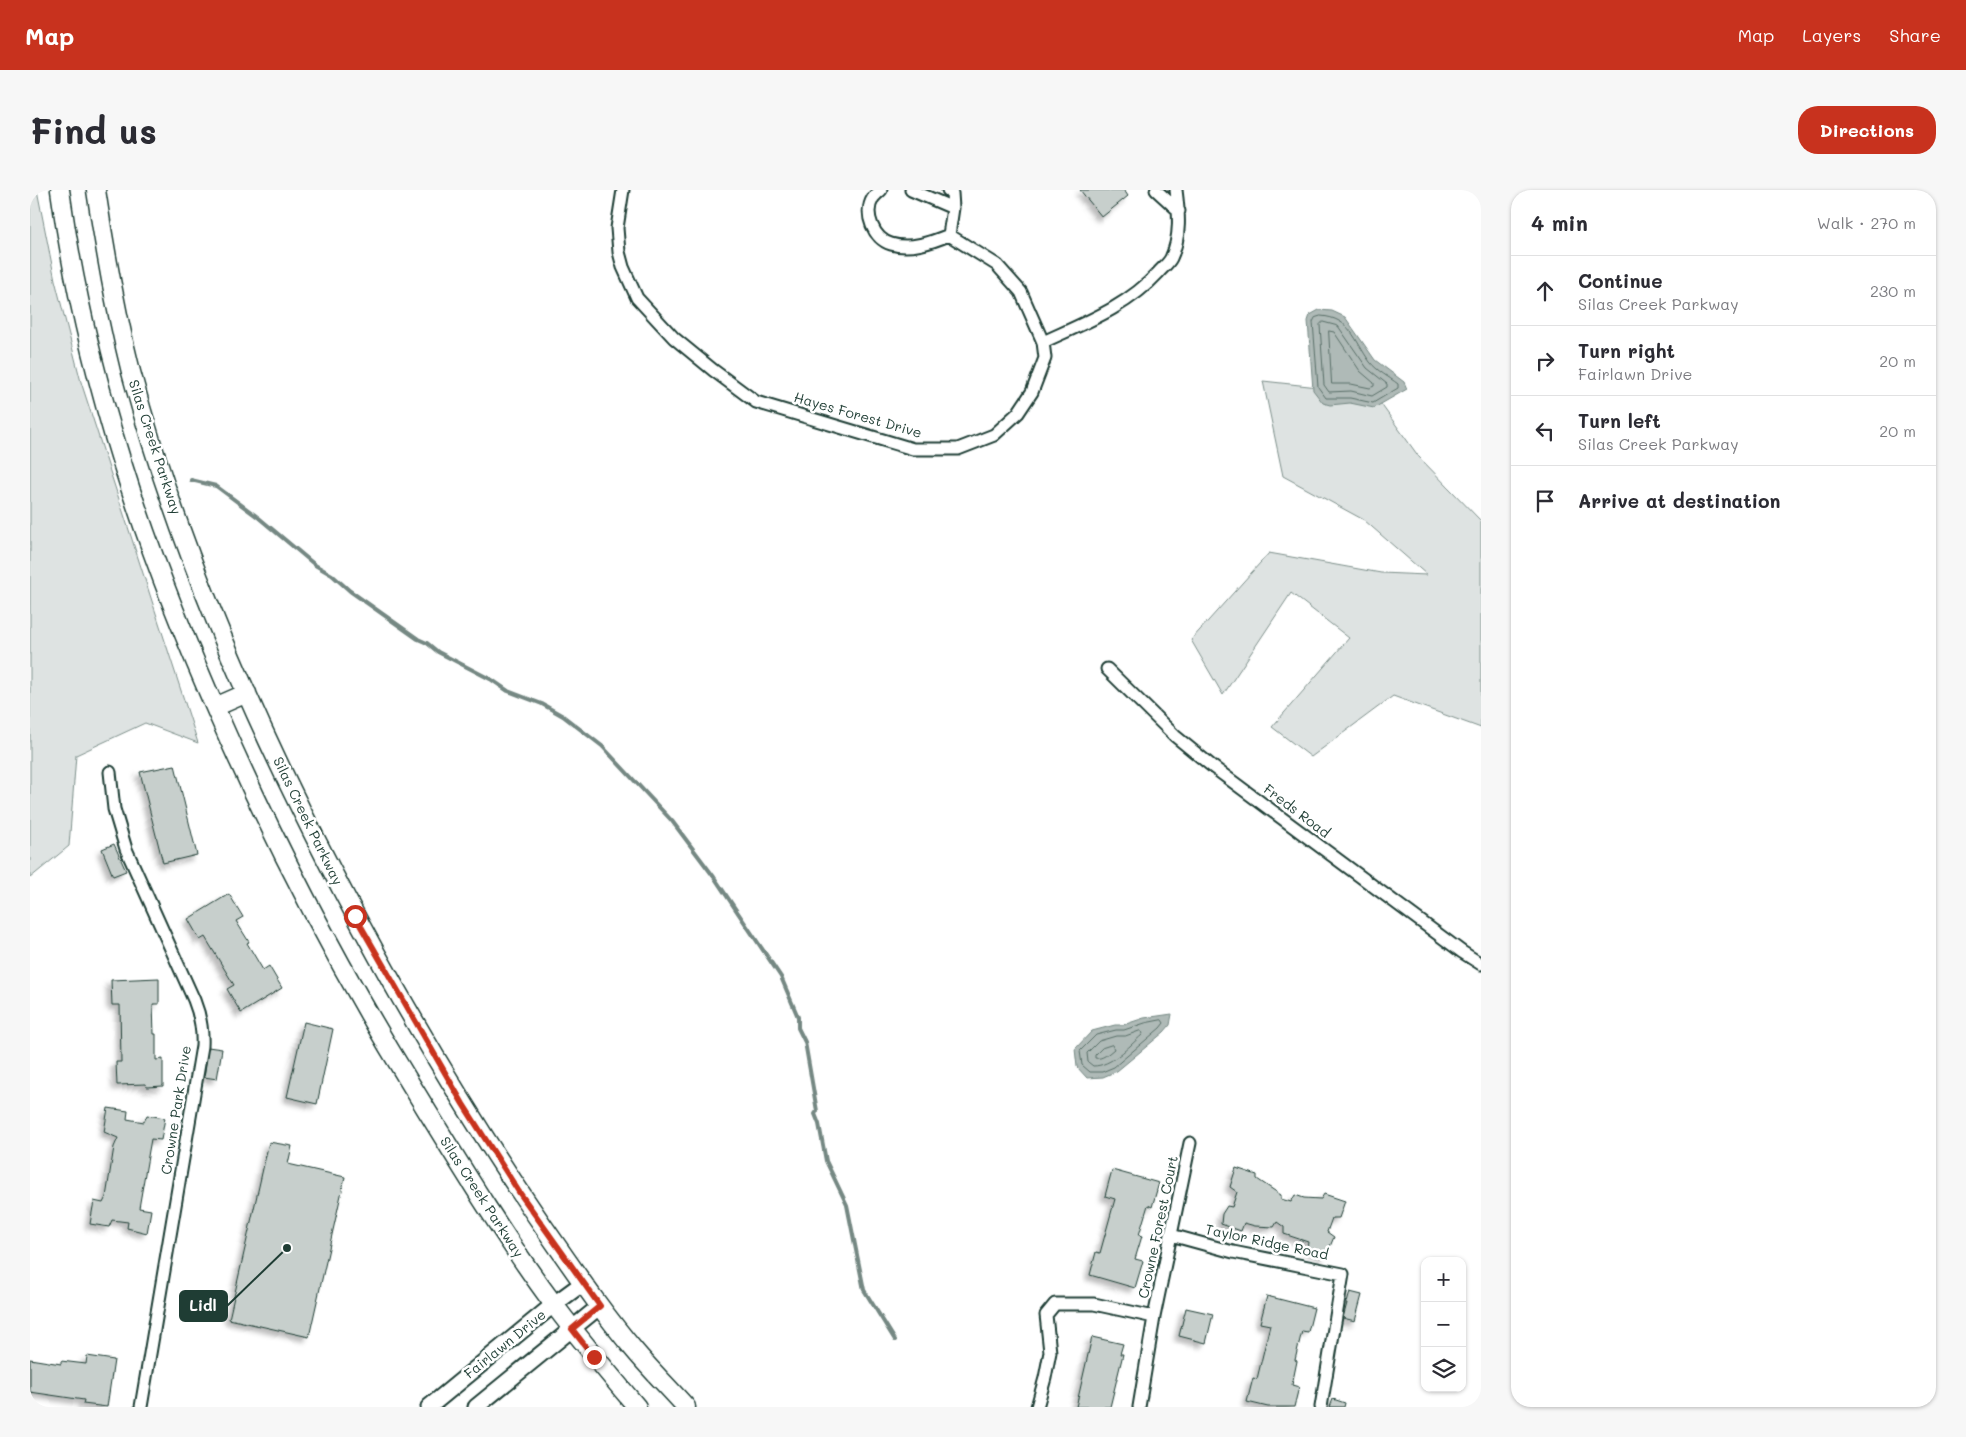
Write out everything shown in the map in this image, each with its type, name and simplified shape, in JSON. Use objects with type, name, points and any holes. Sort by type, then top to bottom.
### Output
[{"type":"main road","name":"Silas Creek Parkway","points":[[60,190],[80,310],[122,466],[156,564],[214,707],[276,839],[356,991],[436,1126],[553,1305],[637,1407]]},
{"type":"main road","name":"Silas Creek Parkway","points":[[96,190],[106,255],[137,390],[166,485],[199,577],[247,693],[355,916],[463,1104],[519,1192],[583,1283],[635,1352],[686,1407]]},
{"type":"main road","points":[[214,707],[247,693]]},
{"type":"main road","name":"Fairlawn Drive","points":[[429,1407],[553,1305],[583,1283]]},
{"type":"main road","points":[[476,1407],[600,1306]]},
{"type":"street","name":"Hayes Forest Drive","points":[[623,190],[617,228],[619,252],[628,282],[636,298],[674,338],[712,370],[756,402],[913,449],[958,449],[994,435],[1018,413],[1032,392],[1045,358],[1043,342],[1021,292],[997,265],[949,235]]},
{"type":"street","points":[[882,190],[873,198],[870,208],[870,219],[875,231],[881,239],[891,244],[906,246],[931,242],[949,235],[954,208],[952,193],[948,190]]},
{"type":"street","points":[[911,190],[954,208]]},
{"type":"street","points":[[1156,190],[1179,211]]},
{"type":"street","points":[[1043,342],[1130,298],[1170,260],[1177,238],[1179,211],[1176,190]]},
{"type":"street","name":"Freds Road","points":[[1107,669],[1176,736],[1213,768],[1462,952],[1481,964]]},
{"type":"street","name":"Crowne Park Drive","points":[[110,772],[114,809],[126,850],[194,1000],[200,1016],[203,1034],[141,1407]]},
{"type":"street","name":"Crowne Forest Court","points":[[1141,1402],[1154,1317],[1190,1143]]},
{"type":"street","name":"Taylor Ridge Road","points":[[1171,1235],[1232,1252],[1343,1274],[1321,1407]]},
{"type":"street","name":"Crowne Forest Court","points":[[1037,1407],[1050,1352],[1046,1315],[1055,1304],[1094,1304],[1154,1317]]},
{"type":"street","points":[[1141,1402],[1150,1407]]},
{"type":"shaded area","points":[[30,190],[37,190],[55,280],[81,382],[198,743],[145,723],[76,755],[69,846],[30,878]]},
{"type":"shaded area","points":[[1263,381],[1373,393],[1419,457],[1481,521],[1481,728],[1393,696],[1311,757],[1272,727],[1349,638],[1291,593],[1223,695],[1191,640],[1269,553],[1381,573],[1427,575],[1364,520],[1283,476]]},
{"type":"water","points":[[1319,310],[1332,311],[1345,317],[1375,360],[1404,382],[1407,389],[1374,408],[1350,403],[1330,405],[1323,403],[1313,390],[1308,321],[1310,315]]},
{"type":"water","points":[[1172,1014],[1170,1025],[1164,1032],[1117,1071],[1103,1077],[1087,1078],[1077,1067],[1075,1049],[1092,1031],[1115,1025],[1123,1025],[1144,1018]]},
{"type":"building","points":[[1080,190],[1124,190],[1128,196],[1102,217]]},
{"type":"building","points":[[175,765],[197,855],[163,863],[140,772]]},
{"type":"building","points":[[114,844],[126,871],[113,876],[102,849]]},
{"type":"building","points":[[229,894],[243,917],[236,921],[249,942],[247,943],[263,970],[269,966],[282,988],[241,1013],[227,989],[234,985],[205,937],[200,940],[188,919]]},
{"type":"building","points":[[159,978],[159,1004],[153,1004],[154,1034],[156,1034],[156,1060],[163,1059],[163,1086],[147,1087],[146,1084],[117,1085],[116,1062],[121,1062],[120,1005],[112,1005],[111,980]]},
{"type":"building","points":[[304,1022],[333,1029],[317,1104],[287,1097]]},
{"type":"building","points":[[208,1047],[222,1049],[217,1079],[204,1077]]},
{"type":"building","points":[[108,1108],[128,1111],[127,1119],[144,1122],[147,1115],[165,1118],[161,1140],[151,1139],[139,1208],[151,1210],[147,1233],[127,1228],[128,1222],[112,1220],[109,1227],[90,1224],[94,1201],[103,1203],[106,1197],[114,1147],[118,1138],[104,1132]]},
{"type":"building","points":[[269,1142],[292,1146],[288,1164],[345,1177],[309,1337],[229,1319]]},
{"type":"building","points":[[1236,1168],[1257,1175],[1257,1179],[1281,1195],[1281,1199],[1291,1202],[1295,1195],[1304,1198],[1321,1199],[1324,1194],[1345,1201],[1339,1218],[1332,1218],[1327,1232],[1334,1237],[1326,1256],[1307,1249],[1308,1242],[1284,1234],[1284,1227],[1277,1222],[1274,1227],[1255,1226],[1244,1223],[1241,1231],[1221,1224],[1222,1214],[1227,1206],[1232,1207],[1237,1192],[1230,1187]]},
{"type":"building","points":[[1112,1170],[1159,1183],[1152,1207],[1148,1205],[1139,1235],[1142,1236],[1135,1259],[1143,1261],[1135,1288],[1090,1275],[1096,1252],[1100,1253],[1115,1199],[1105,1196]]},
{"type":"building","points":[[1350,1292],[1362,1295],[1355,1321],[1343,1318]]},
{"type":"building","points":[[1267,1296],[1314,1308],[1308,1332],[1302,1331],[1295,1360],[1297,1361],[1292,1385],[1299,1387],[1294,1407],[1268,1407],[1247,1402],[1253,1378],[1257,1379],[1270,1325],[1260,1323]]},
{"type":"building","points":[[1186,1308],[1213,1314],[1206,1343],[1179,1336]]},
{"type":"building","points":[[1092,1337],[1123,1344],[1120,1354],[1123,1354],[1110,1407],[1076,1407]]},
{"type":"building","points":[[87,1356],[114,1360],[107,1407],[83,1404],[84,1400],[30,1392],[30,1359],[61,1364],[61,1361],[86,1364]]},
{"type":"building","points":[[1333,1399],[1345,1403],[1344,1407],[1330,1407]]},
{"type":"waterway","points":[[191,480],[216,486],[259,518],[315,565],[332,575],[350,591],[438,652],[492,680],[508,691],[542,704],[563,716],[602,746],[672,821],[714,877],[781,977],[798,1017],[798,1028],[805,1042],[817,1111],[815,1114],[819,1124],[826,1161],[847,1205],[864,1290],[895,1340]]},
{"type":"place","name":"Lidl","points":[[287,1248]]},
{"type":"route","points":[[355,916],[463,1104],[519,1192],[600,1306],[572,1329],[594,1357]]}]
